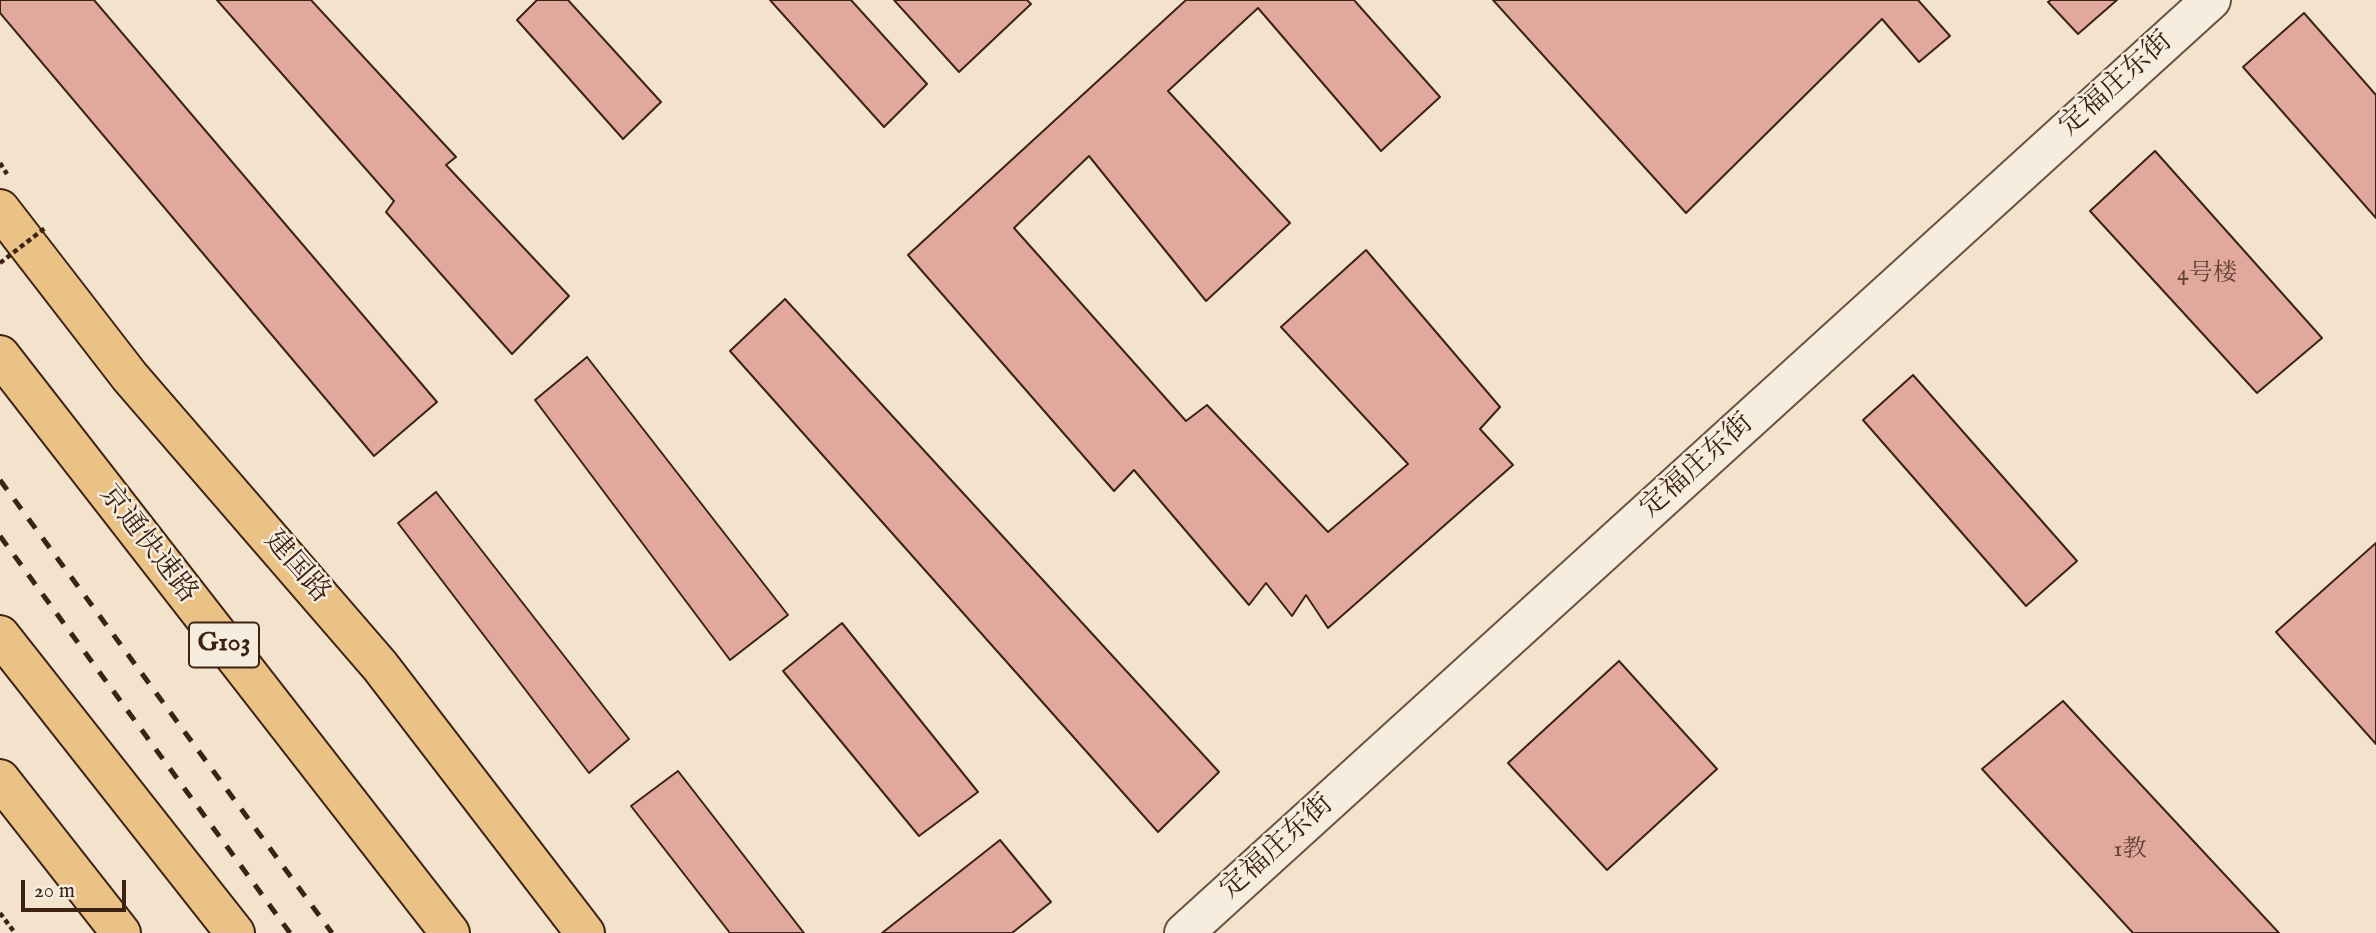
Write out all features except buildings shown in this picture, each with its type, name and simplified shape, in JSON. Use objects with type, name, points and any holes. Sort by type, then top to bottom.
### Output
[{"type":"main road","name":"建国路","points":[[0,209],[130,377],[380,666],[585,933]]},
{"type":"main road","name":"京通快速路","points":[[0,355],[450,933]]},
{"type":"main road","points":[[0,635],[235,933]]},
{"type":"main road","points":[[0,779],[121,933]]},
{"type":"street","name":"定福庄东街","points":[[1184,933],[2211,0]]},
{"type":"path","points":[[0,263],[45,228]]},
{"type":"path","points":[[0,913],[15,933]]},
{"type":"railway","points":[[0,480],[332,933]]},
{"type":"railway","points":[[0,536],[290,933]]}]
